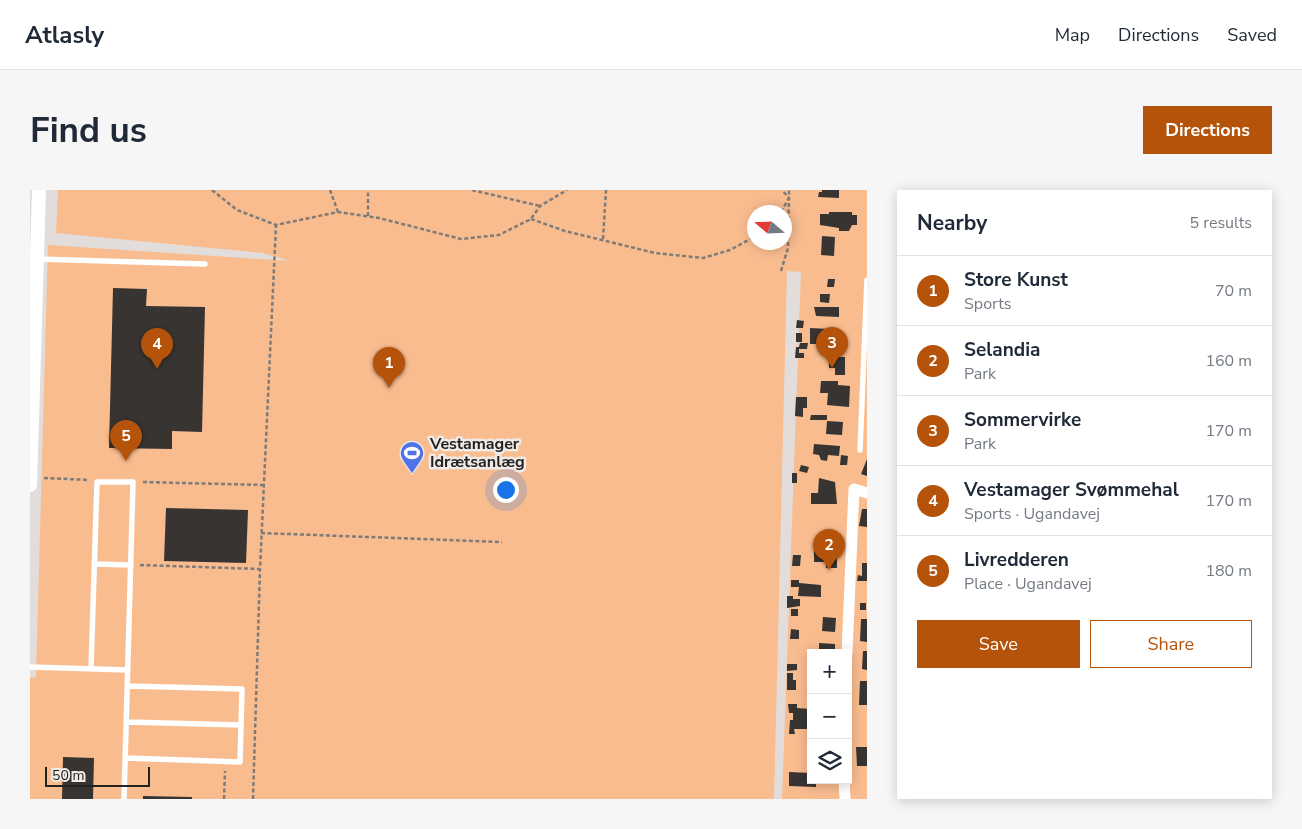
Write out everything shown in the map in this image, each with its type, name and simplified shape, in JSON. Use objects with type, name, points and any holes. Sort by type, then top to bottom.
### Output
[{"type":"street","points":[[30,485],[39,190]]},
{"type":"street","points":[[847,649],[854,489],[867,493]]},
{"type":"street","points":[[844,784],[844,799]]},
{"type":"lane","points":[[37,259],[205,264]]},
{"type":"lane","points":[[860,450],[864,424],[867,280]]},
{"type":"lane","points":[[91,669],[97,482],[133,482],[124,799]]},
{"type":"lane","points":[[95,564],[131,565]]},
{"type":"lane","points":[[30,667],[128,670]]},
{"type":"lane","points":[[126,758],[240,762],[242,689],[128,686]]},
{"type":"lane","points":[[127,722],[241,725]]},
{"type":"path","points":[[212,190],[237,210],[276,225],[338,212],[368,216],[461,239],[499,235],[531,219],[540,206],[567,190]]},
{"type":"path","points":[[330,190],[338,212]]},
{"type":"path","points":[[368,190],[368,216]]},
{"type":"path","points":[[472,190],[540,206]]},
{"type":"path","points":[[603,239],[606,190]]},
{"type":"path","points":[[782,190],[789,198]]},
{"type":"path","points":[[781,270],[788,248],[789,190]]},
{"type":"path","points":[[785,205],[789,198]]},
{"type":"path","points":[[531,219],[565,231],[655,252],[703,258],[730,250],[747,240]]},
{"type":"path","points":[[253,799],[261,533],[276,225]]},
{"type":"path","points":[[30,478],[91,480],[97,482]]},
{"type":"path","points":[[133,482],[264,485]]},
{"type":"path","points":[[261,533],[502,542]]},
{"type":"path","points":[[131,565],[260,569]]},
{"type":"path","points":[[224,799],[225,761]]},
{"type":"shaded area","name":"Vestamager Idrætsanlæg","points":[[58,190],[867,190],[867,799],[782,799],[801,272],[787,271],[774,799],[30,799],[30,678],[36,677],[48,245],[290,261],[263,253],[56,233]]},
{"type":"building","points":[[822,190],[839,190],[839,198],[818,197],[819,192],[822,192]]},
{"type":"building","points":[[829,212],[852,212],[852,215],[857,215],[857,225],[852,225],[849,231],[839,231],[839,228],[820,225],[820,214],[829,214]]},
{"type":"building","points":[[822,236],[835,237],[834,256],[821,255]]},
{"type":"building","points":[[828,279],[835,279],[834,287],[827,287]]},
{"type":"building","points":[[113,288],[147,289],[146,306],[205,307],[202,432],[172,431],[172,449],[109,448]]},
{"type":"building","points":[[820,294],[830,294],[829,303],[820,302]]},
{"type":"building","points":[[814,307],[839,307],[839,317],[816,316]]},
{"type":"building","points":[[797,320],[804,321],[803,328],[796,328]]},
{"type":"building","points":[[810,328],[829,329],[829,344],[810,344]]},
{"type":"building","points":[[796,333],[802,333],[802,342],[796,342]]},
{"type":"building","points":[[800,343],[808,343],[807,349],[799,349],[799,353],[804,353],[804,358],[795,358],[796,347],[799,347]]},
{"type":"building","points":[[829,357],[845,357],[845,375],[835,375],[835,368],[829,368]]},
{"type":"building","points":[[821,381],[838,381],[838,385],[850,386],[849,407],[827,405],[828,393],[820,393]]},
{"type":"building","points":[[796,397],[807,397],[807,408],[803,408],[803,417],[795,416]]},
{"type":"building","points":[[811,415],[827,415],[827,420],[810,420]]},
{"type":"building","points":[[827,421],[843,422],[842,435],[826,434]]},
{"type":"building","points":[[814,444],[840,446],[839,456],[828,455],[827,461],[821,460],[819,455],[813,454]]},
{"type":"building","points":[[841,455],[848,456],[847,465],[840,465]]},
{"type":"building","points":[[867,459],[867,476],[861,474]]},
{"type":"building","points":[[801,465],[809,467],[807,473],[799,471]]},
{"type":"building","points":[[792,473],[797,473],[797,483],[792,483]]},
{"type":"building","points":[[819,478],[835,482],[837,504],[811,504],[811,493],[818,493]]},
{"type":"building","points":[[166,508],[248,510],[246,563],[164,561]]},
{"type":"building","points":[[862,509],[867,509],[867,527],[859,526]]},
{"type":"building","points":[[814,549],[837,550],[837,568],[826,568],[826,562],[814,562]]},
{"type":"building","points":[[793,555],[801,555],[800,566],[792,566]]},
{"type":"building","points":[[862,563],[867,563],[867,581],[857,581],[858,575],[862,576]]},
{"type":"building","points":[[791,580],[799,580],[799,583],[821,585],[821,597],[798,596],[799,587],[791,587]]},
{"type":"building","points":[[787,596],[793,596],[793,599],[800,599],[800,606],[787,608]]},
{"type":"building","points":[[860,603],[866,603],[866,610],[860,610]]},
{"type":"building","points":[[791,609],[798,609],[798,616],[791,616]]},
{"type":"building","points":[[823,617],[836,618],[835,632],[822,631]]},
{"type":"building","points":[[861,619],[867,619],[867,642],[860,641]]},
{"type":"building","points":[[791,629],[799,630],[799,639],[790,639]]},
{"type":"building","points":[[819,643],[835,644],[835,649],[819,649]]},
{"type":"building","points":[[863,651],[867,651],[867,670],[862,669]]},
{"type":"building","points":[[787,664],[797,664],[797,670],[787,671]]},
{"type":"building","points":[[787,673],[793,673],[793,680],[796,680],[796,690],[787,690]]},
{"type":"building","points":[[860,681],[867,681],[867,705],[859,705]]},
{"type":"building","points":[[788,704],[797,704],[797,708],[807,709],[807,729],[794,729],[795,734],[789,734],[790,720],[793,720],[793,713],[789,713]]},
{"type":"building","points":[[856,747],[867,747],[867,766],[857,766]]},
{"type":"building","points":[[63,757],[94,758],[93,799],[62,799]]},
{"type":"building","points":[[789,772],[807,773],[807,784],[816,784],[816,787],[789,786]]},
{"type":"building","points":[[143,796],[192,797],[192,799],[143,799]]},
{"type":"place","name":"Sommervirke","points":[[832,368]]},
{"type":"place","name":"Vestamager Svømmehal","points":[[157,369]]},
{"type":"place","name":"Store Kunst","points":[[389,388]]},
{"type":"place","name":"Livredderen","points":[[126,461]]},
{"type":"place","name":"Vestamager Idrætsanlæg","points":[[412,474]]},
{"type":"place","name":"Selandia","points":[[829,570]]}]
